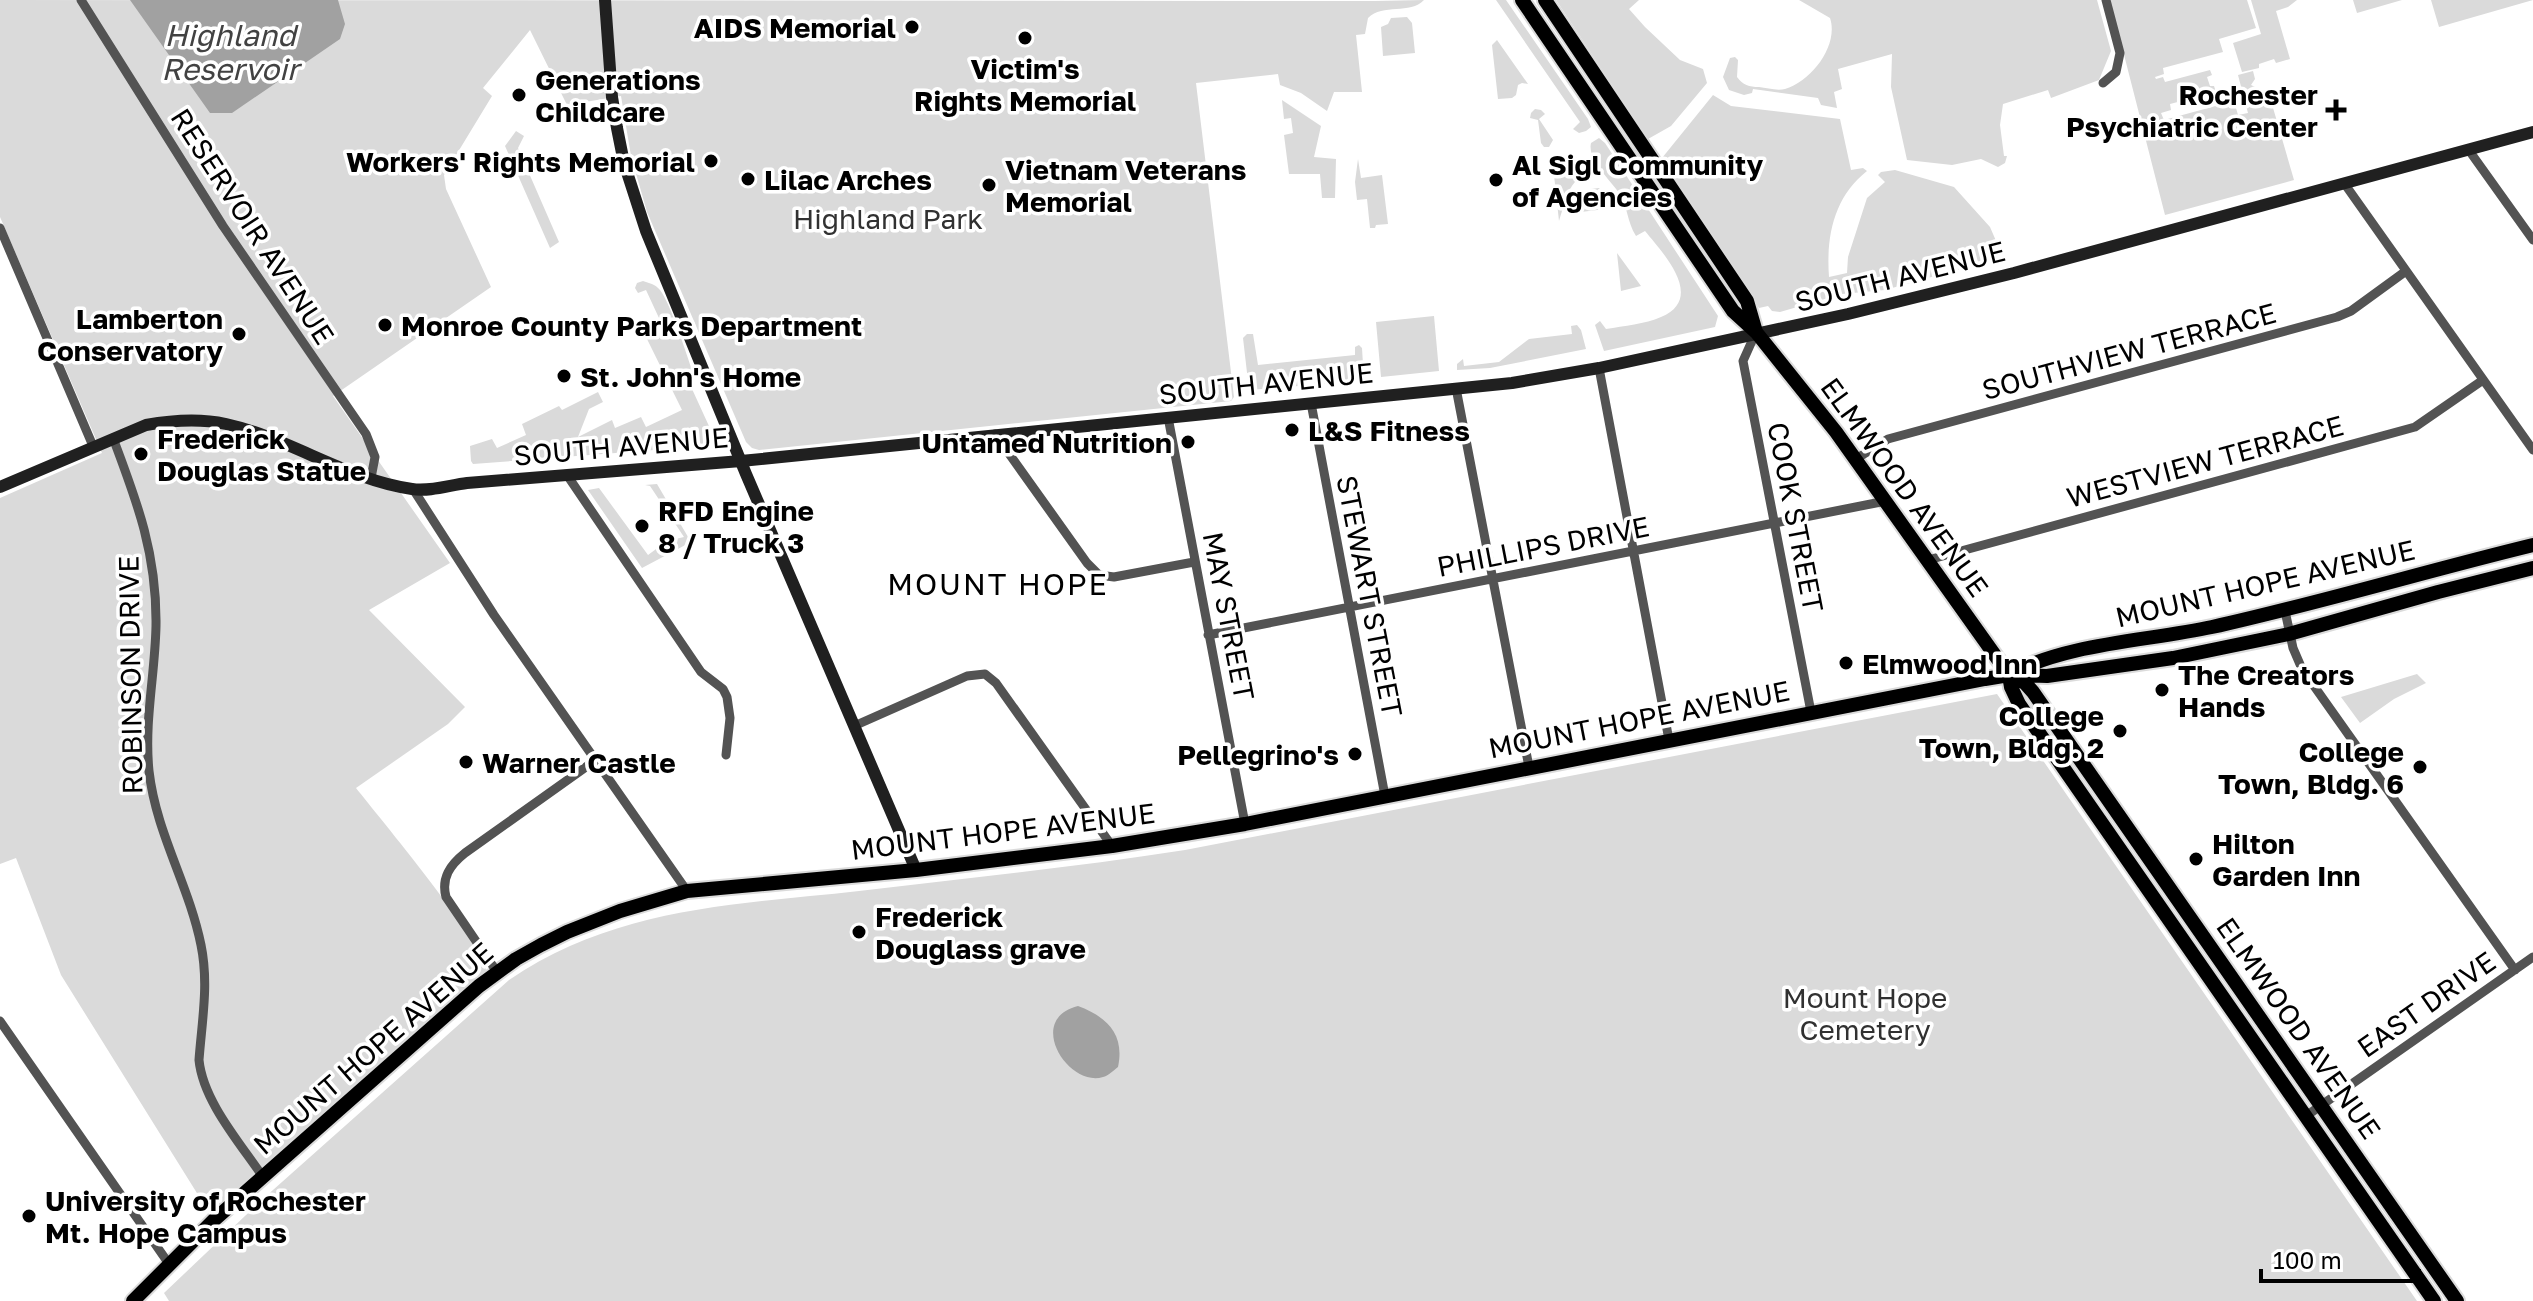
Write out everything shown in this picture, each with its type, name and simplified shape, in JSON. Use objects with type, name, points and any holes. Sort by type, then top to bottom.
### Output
[{"type":"main road","points":[[605,0],[612,97],[634,198],[741,461],[916,870]]},
{"type":"main road","name":"ELMWOOD AVENUE","points":[[1522,0],[1733,311],[1756,332],[1856,459],[2009,675],[2029,687],[2457,1301]]},
{"type":"main road","name":"ELMWOOD AVENUE","points":[[1545,0],[1747,301],[1756,332]]},
{"type":"main road","name":"SOUTH AVENUE","points":[[0,487],[146,425],[171,420],[223,423],[247,429],[371,478],[413,489],[741,461],[1512,383],[1599,368],[1756,332],[1792,328],[2014,273],[2533,132]]},
{"type":"main road","name":"MOUNT HOPE AVENUE","points":[[2009,675],[2050,657],[2285,611],[2533,545]]},
{"type":"main road","name":"MOUNT HOPE AVENUE","points":[[133,1301],[263,1177],[497,972],[567,932],[620,911],[687,891],[916,870],[1112,846],[1245,824],[2009,675],[2047,676],[2160,660],[2289,634],[2533,568]]},
{"type":"main road","name":"ELMWOOD AVENUE","points":[[2009,675],[2019,704],[2434,1301]]},
{"type":"street","name":"RESERVOIR AVENUE","points":[[81,0],[223,226],[366,434],[375,457],[371,478]]},
{"type":"street","points":[[2103,83],[2116,72],[2120,53],[2106,0]]},
{"type":"street","points":[[2468,149],[2533,240]]},
{"type":"street","points":[[2344,183],[2533,450]]},
{"type":"street","points":[[0,228],[93,446]]},
{"type":"street","name":"SOUTHVIEW TERRACE","points":[[1856,459],[1888,439],[2337,317],[2351,311],[2406,271]]},
{"type":"street","name":"COOK STREET","points":[[1756,332],[1743,361],[1811,712]]},
{"type":"street","points":[[1599,368],[1669,740]]},
{"type":"street","name":"WESTVIEW TERRACE","points":[[1928,560],[2415,427],[2483,380]]},
{"type":"street","points":[[1456,388],[1529,767]]},
{"type":"street","name":"STEWART STREET","points":[[1311,403],[1385,796]]},
{"type":"street","name":"MAY STREET","points":[[1168,417],[1245,824]]},
{"type":"street","points":[[995,434],[1087,563],[1099,575],[1114,577],[1194,562]]},
{"type":"street","name":"ROBINSON DRIVE","points":[[113,438],[145,526],[154,575],[156,626],[148,701],[149,770],[163,834],[192,910],[201,945],[206,983],[200,1071],[209,1095],[263,1177]]},
{"type":"street","points":[[567,475],[701,672],[723,689],[730,707],[726,755]]},
{"type":"street","points":[[413,489],[494,615],[687,891]]},
{"type":"street","name":"PHILLIPS DRIVE","points":[[1208,635],[1886,501]]},
{"type":"street","points":[[2285,611],[2289,634],[2302,669],[2515,970]]},
{"type":"street","points":[[854,726],[967,676],[985,674],[996,683],[1112,846]]},
{"type":"street","points":[[497,972],[446,897],[443,888],[449,868],[465,853],[597,759]]},
{"type":"street","name":"EAST DRIVE","points":[[2306,1116],[2533,957]]},
{"type":"street","points":[[0,1021],[169,1264]]},
{"type":"green space","name":"Highland Park","points":[[0,0],[1424,0],[1411,7],[1381,11],[1368,18],[1365,34],[1356,35],[1362,92],[1334,92],[1327,111],[1301,93],[1280,85],[1278,74],[1196,83],[1234,397],[1231,401],[759,450],[746,442],[647,212],[631,156],[621,96],[567,105],[530,30],[483,88],[492,96],[444,175],[446,189],[491,287],[333,396],[450,563],[369,610],[465,707],[448,724],[356,788],[450,908],[481,956],[486,970],[210,1214],[61,975],[16,858],[0,864],[0,498],[102,453],[0,217]]},
{"type":"green space","points":[[1496,0],[1506,0],[1588,119],[1591,127],[1586,131],[1579,133],[1573,129],[1580,122]]},
{"type":"green space","points":[[1556,0],[1639,0],[1629,9],[1680,60],[1703,69],[1707,83],[1671,126],[1648,139]]},
{"type":"green space","points":[[1799,0],[2097,0],[2111,51],[2099,80],[2051,98],[2048,90],[2003,104],[2000,125],[2004,156],[2007,156],[2005,163],[1998,167],[1981,159],[1952,165],[1907,160],[1891,87],[1892,54],[1838,69],[1842,89],[1834,92],[1837,108],[1821,105],[1818,98],[1753,89],[1752,93],[1744,95],[1729,90],[1723,77],[1730,58],[1738,60],[1737,77],[1744,84],[1779,90],[1795,85],[1821,61],[1831,39],[1830,18]]},
{"type":"green space","points":[[2110,0],[2247,0],[2256,28],[2219,39],[2223,52],[2163,68],[2164,74],[2155,77],[2163,77],[2165,82],[2210,70],[2212,75],[2207,77],[2216,92],[2170,104],[2171,110],[2161,113],[2164,120],[2234,101],[2238,115],[2248,113],[2238,75],[2253,71],[2255,79],[2251,85],[2269,94],[2294,180],[2165,215]]},
{"type":"green space","points":[[2251,0],[2297,0],[2276,11],[2290,59],[2276,63],[2274,59],[2259,64],[2259,68],[2242,72],[2233,43],[2261,34]]},
{"type":"green space","points":[[2353,0],[2402,0],[2357,13]]},
{"type":"green space","points":[[2431,0],[2533,0],[2439,27]]},
{"type":"green space","points":[[1407,17],[1412,23],[1415,53],[1383,56],[1381,27],[1388,24],[1391,18]]},
{"type":"green space","points":[[1497,40],[1528,84],[1518,85],[1512,98],[1498,99],[1492,45]]},
{"type":"green space","points":[[1713,95],[1731,106],[1840,119],[1851,170],[1863,168],[1867,171],[1847,193],[1834,218],[1829,247],[1829,277],[1847,273],[1848,257],[1867,198],[1885,182],[1878,175],[1881,172],[1895,170],[1954,187],[1990,227],[2003,257],[1885,290],[1842,294],[1780,312],[1772,311],[1768,306],[1759,308],[1662,158]]},
{"type":"green space","points":[[1282,100],[1321,126],[1314,157],[1336,159],[1335,198],[1322,198],[1320,174],[1289,174],[1284,135],[1293,133],[1291,118],[1284,119]]},
{"type":"green space","points":[[1535,109],[1545,114],[1539,119],[1553,140],[1549,147],[1541,143],[1538,120],[1530,118]]},
{"type":"green space","points":[[516,131],[524,136],[518,148],[559,242],[550,248],[505,146]]},
{"type":"green space","points":[[1599,138],[1718,316],[1715,327],[1604,351],[1595,325],[1600,321],[1606,329],[1661,317],[1674,309],[1680,299],[1680,287],[1670,263],[1645,231],[1636,236],[1622,198],[1592,156],[1591,143]]},
{"type":"green space","points":[[1575,157],[1583,161],[1586,169],[1568,193],[1559,221],[1553,166]]},
{"type":"green space","points":[[1358,159],[1361,178],[1382,175],[1388,224],[1370,228],[1367,199],[1357,200],[1355,182]]},
{"type":"green space","points":[[1599,188],[1612,201],[1613,208],[1581,212],[1583,197],[1591,189]]},
{"type":"green space","points":[[1617,253],[1641,286],[1621,291]]},
{"type":"green space","points":[[643,281],[660,290],[673,317],[693,373],[687,378],[714,437],[707,446],[473,464],[470,446],[492,439],[497,448],[526,435],[522,424],[559,406],[562,410],[598,392],[603,402],[589,409],[578,437],[612,420],[615,428],[641,417],[646,427],[682,410],[647,339],[665,331],[646,290],[638,293],[635,288],[637,283]]},
{"type":"green space","points":[[1434,316],[1439,371],[1381,377],[1376,322]]},
{"type":"green space","points":[[1577,325],[1586,349],[1490,368],[1457,370],[1457,364],[1463,359],[1464,366],[1499,362],[1529,339],[1572,334],[1571,326]]},
{"type":"green space","points":[[1253,334],[1258,365],[1355,355],[1355,347],[1359,345],[1362,348],[1364,381],[1249,390],[1243,338]]},
{"type":"green space","points":[[657,484],[691,542],[642,568],[588,490],[599,488],[648,555],[667,541],[684,537],[650,486],[645,485]]},
{"type":"green space","points":[[2417,674],[2426,683],[2394,699],[2360,723],[2341,697]]},
{"type":"green space","name":"Mount Hope Cemetery","points":[[1997,694],[2417,1301],[169,1301],[164,1293],[264,1198],[509,980],[550,956],[634,923],[722,906],[1185,850]]},
{"type":"water","name":"Highland Reservoir","points":[[130,0],[338,0],[345,24],[340,39],[232,113],[210,113]]},
{"type":"water","points":[[1078,1006],[1105,1021],[1116,1036],[1119,1045],[1118,1067],[1105,1076],[1090,1078],[1077,1072],[1066,1063],[1058,1050],[1053,1037],[1055,1024],[1062,1013]]},
{"type":"place","name":"AIDS Memorial","points":[[912,27]]},
{"type":"place","name":"Victim's Rights Memorial","points":[[1025,38]]},
{"type":"place","name":"Generations Childcare","points":[[519,95]]},
{"type":"place","name":"Rochester Psychiatric Center","points":[[2336,110]]},
{"type":"place","name":"Workers' Rights Memorial","points":[[711,161]]},
{"type":"place","name":"Lilac Arches","points":[[748,179]]},
{"type":"place","name":"Al Sigl Community of Agencies","points":[[1496,180]]},
{"type":"place","name":"Vietnam Veterans Memorial","points":[[989,185]]},
{"type":"place","name":"Monroe County Parks Department","points":[[385,325]]},
{"type":"place","name":"Lamberton Conservatory","points":[[239,334]]},
{"type":"place","name":"St. John's Home","points":[[564,376]]},
{"type":"place","name":"L&S Fitness","points":[[1292,430]]},
{"type":"place","name":"Untamed Nutrition","points":[[1188,442]]},
{"type":"place","name":"Frederick Douglas Statue","points":[[141,454]]},
{"type":"place","name":"RFD Engine 8 / Truck 3","points":[[642,526]]},
{"type":"place","name":"Elmwood Inn","points":[[1846,663]]},
{"type":"place","name":"The Creators Hands","points":[[2162,690]]},
{"type":"place","name":"College Town, Bldg. 2","points":[[2120,731]]},
{"type":"place","name":"Pellegrino's","points":[[1355,754]]},
{"type":"place","name":"Warner Castle","points":[[466,762]]},
{"type":"place","name":"College Town, Bldg. 6","points":[[2420,767]]},
{"type":"place","name":"Hilton Garden Inn","points":[[2196,859]]},
{"type":"place","name":"Frederick Douglass grave","points":[[859,932]]},
{"type":"place","name":"University of Rochester Mt. Hope Campus","points":[[29,1216]]},
{"type":"district","name":"MOUNT HOPE","points":[[998,584]]}]
